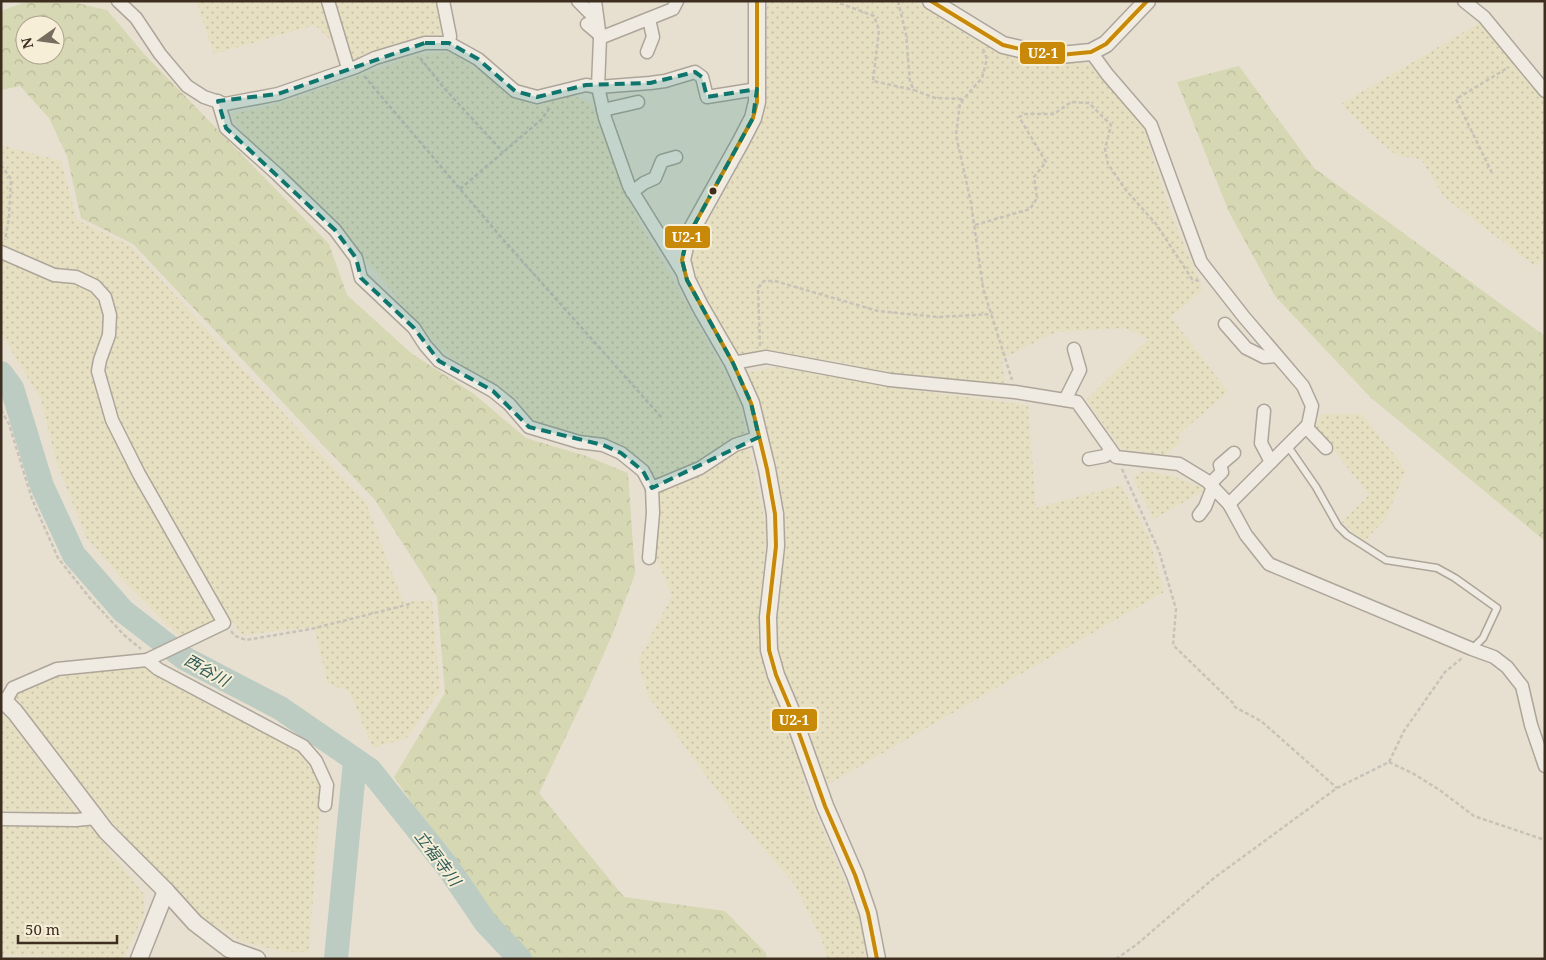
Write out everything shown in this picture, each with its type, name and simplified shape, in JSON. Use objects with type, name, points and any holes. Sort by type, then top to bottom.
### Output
[{"type":"street","points":[[118,1],[136,18],[160,54],[187,86],[204,97],[225,104],[278,94],[376,58],[425,43],[449,43],[478,59],[515,91],[537,97],[586,85],[598,87],[665,81],[695,72],[702,77],[708,97],[758,89]]},
{"type":"street","points":[[328,1],[352,68]]},
{"type":"street","points":[[443,1],[450,36],[449,43]]},
{"type":"street","points":[[578,1],[600,37],[598,87],[632,192],[687,280],[733,363],[750,403],[775,514],[776,546],[768,617],[769,650],[776,675],[790,708],[825,806],[855,875],[868,913],[877,959]]},
{"type":"street","points":[[592,22],[595,1]]},
{"type":"street","points":[[600,37],[673,9],[677,1]]},
{"type":"street","points":[[687,280],[682,260],[687,238],[753,118],[758,89],[757,1]]},
{"type":"street","points":[[931,1],[1003,45],[1060,55],[1091,52],[1106,44],[1147,1]]},
{"type":"street","points":[[1464,1],[1484,17],[1545,91]]},
{"type":"street","points":[[647,52],[652,37],[649,19]]},
{"type":"street","points":[[1091,52],[1107,74],[1151,125],[1201,262],[1303,386],[1312,406],[1306,426],[1229,504]]},
{"type":"street","points":[[218,102],[226,128],[335,230],[356,258],[361,278],[414,328],[439,361],[493,391],[509,404],[529,427],[579,442],[603,445],[621,453],[643,471],[652,488],[653,513],[650,558]]},
{"type":"street","points":[[604,110],[638,102]]},
{"type":"street","points":[[632,192],[655,178],[662,161],[676,157]]},
{"type":"street","points":[[2,252],[54,275],[76,277],[95,286],[105,297],[110,316],[109,335],[98,371],[112,420],[143,482],[224,623],[147,660],[57,669],[13,688],[2,698],[106,831],[195,923],[229,954],[257,959]]},
{"type":"street","points":[[1225,324],[1246,348],[1264,357],[1277,356]]},
{"type":"street","points":[[1065,400],[1080,370],[1074,349]]},
{"type":"street","points":[[733,363],[766,357],[890,380],[1015,392],[1077,402],[1113,453]]},
{"type":"street","points":[[1264,411],[1261,443],[1271,462]]},
{"type":"street","points":[[1306,426],[1326,448]]},
{"type":"street","points":[[652,488],[700,468],[735,445],[759,437]]},
{"type":"street","points":[[1089,459],[1113,453],[1179,464],[1212,486],[1229,504],[1246,535],[1269,564],[1494,657],[1508,667],[1522,686],[1531,725],[1545,766]]},
{"type":"street","points":[[1199,515],[1212,486],[1222,472],[1220,465],[1234,453]]},
{"type":"street","points":[[147,660],[158,669],[303,746],[316,761],[327,785],[325,805]]},
{"type":"street","points":[[1,819],[76,820],[96,818]]},
{"type":"street","points":[[139,959],[166,891]]},
{"type":"lane","points":[[1287,445],[1316,487],[1338,526],[1347,535],[1386,560],[1436,568],[1455,578],[1497,608],[1483,638],[1472,649]]},
{"type":"path","points":[[834,1],[874,16],[879,30],[873,81],[914,90],[935,98],[963,99]]},
{"type":"path","points":[[898,1],[906,34],[910,82],[914,90]]},
{"type":"path","points":[[974,27],[987,59],[982,78],[960,103],[956,135],[975,225],[983,288],[1015,392]]},
{"type":"path","points":[[411,47],[444,88],[503,152]]},
{"type":"path","points":[[1492,173],[1456,99],[1519,61]]},
{"type":"path","points":[[352,68],[662,418]]},
{"type":"path","points":[[460,189],[542,119],[561,90]]},
{"type":"path","points":[[975,225],[1030,209],[1037,198],[1034,177],[1046,162],[1019,117],[1025,114],[1054,114],[1071,102],[1089,103],[1111,125],[1105,149],[1108,164],[1125,189],[1156,224],[1192,280],[1221,287]]},
{"type":"path","points":[[1,165],[11,179],[9,218],[2,252]]},
{"type":"path","points":[[760,358],[758,288],[764,281],[776,281],[878,311],[938,317],[992,314]]},
{"type":"path","points":[[1,410],[9,424],[32,499],[58,558],[89,597],[124,635],[146,652],[147,660]]},
{"type":"path","points":[[1113,453],[1141,508],[1159,551],[1176,609],[1172,645],[1235,707],[1262,721],[1337,788]]},
{"type":"path","points":[[224,623],[234,636],[246,640],[311,629],[410,604]]},
{"type":"path","points":[[1116,959],[1136,945],[1214,878],[1337,788],[1390,762],[1404,731],[1445,672],[1472,649]]},
{"type":"path","points":[[1390,762],[1441,791],[1474,816],[1545,840]]},
{"type":"highlighted area","points":[[425,43],[449,43],[478,59],[515,91],[537,97],[586,85],[650,83],[695,72],[702,77],[707,97],[757,89],[753,118],[687,238],[682,260],[687,280],[733,363],[751,403],[759,437],[652,488],[643,471],[621,453],[603,445],[529,427],[493,391],[439,361],[414,328],[361,278],[356,258],[335,230],[226,128],[218,101],[278,94]]},
{"type":"shaded area","points":[[196,1],[436,1],[441,34],[353,62],[315,25],[214,54]]},
{"type":"shaded area","points":[[767,1],[915,1],[1003,51],[1093,65],[1144,128],[1170,211],[1203,290],[1171,317],[1228,392],[1178,435],[1182,441],[1165,455],[1121,449],[1086,400],[1148,339],[1125,328],[1056,332],[1002,359],[1005,384],[900,376],[840,362],[760,351],[736,356],[694,272],[690,254],[757,132],[766,94]]},
{"type":"shaded area","points":[[1481,22],[1545,96],[1545,258],[1536,267],[1444,197],[1421,159],[1397,156],[1372,135],[1341,104]]},
{"type":"shaded area","points":[[450,52],[478,69],[503,89],[536,106],[573,95],[592,104],[610,156],[640,224],[669,272],[739,399],[767,532],[761,595],[759,651],[799,757],[806,790],[861,919],[866,959],[827,959],[822,941],[795,885],[734,814],[648,696],[638,661],[672,595],[654,553],[649,469],[614,442],[546,427],[528,417],[438,347],[367,262],[337,220],[250,140],[235,123],[232,114],[278,104],[416,55]]},
{"type":"shaded area","points":[[1,145],[61,161],[77,220],[130,246],[366,503],[403,602],[432,600],[440,691],[407,738],[373,748],[349,691],[328,684],[314,627],[242,635],[227,614],[181,638],[129,587],[86,537],[56,461],[41,400],[1,333]]},
{"type":"shaded area","points":[[775,367],[905,389],[1028,405],[1036,508],[1121,485],[1148,535],[1164,592],[827,785],[778,655],[776,621],[784,521],[774,470],[746,373]]},
{"type":"shaded area","points":[[1321,414],[1362,414],[1406,470],[1386,518],[1364,542],[1342,522],[1369,495],[1315,426]]},
{"type":"shaded area","points":[[1142,471],[1170,475],[1207,489],[1154,519],[1133,478]]},
{"type":"shaded area","points":[[111,667],[146,667],[299,751],[313,765],[319,779],[320,802],[309,952],[287,952],[245,943],[199,916],[150,867],[91,796],[12,694],[57,673]]},
{"type":"shaded area","points":[[2,711],[79,813],[1,811]]},
{"type":"shaded area","points":[[89,825],[144,894],[144,915],[123,959],[1,955],[1,826]]},
{"type":"green space","points":[[28,1],[68,1],[107,10],[144,54],[329,244],[347,295],[411,353],[474,394],[526,438],[586,456],[628,473],[635,574],[612,635],[588,690],[539,793],[624,897],[725,911],[766,953],[767,959],[523,959],[488,915],[394,777],[445,693],[437,597],[375,500],[133,244],[81,218],[67,156],[49,118],[20,86],[1,90],[1,11]]},
{"type":"green space","points":[[1239,66],[1314,168],[1545,336],[1545,541],[1370,397],[1275,296],[1229,212],[1177,82]]},
{"type":"waterway","name":"西谷川","points":[[1,373],[12,388],[42,486],[74,555],[123,611],[184,658],[280,708],[370,770],[447,866],[486,923],[520,959]]},
{"type":"waterway","name":"西谷川","points":[[336,959],[355,761]]},
{"type":"transit line","name":"U2-1","points":[[757,1],[757,102],[753,118],[687,238],[682,260],[687,280],[733,363],[751,403],[767,469],[775,514],[776,546],[768,617],[769,650],[776,675],[790,708],[825,806],[855,875],[868,913],[877,959]]},
{"type":"transit line","name":"U2-1","points":[[931,1],[1003,45],[1060,55],[1091,52],[1106,44],[1147,1]]},
{"type":"water label","name":"立福寺川","points":[[438,858]]}]
